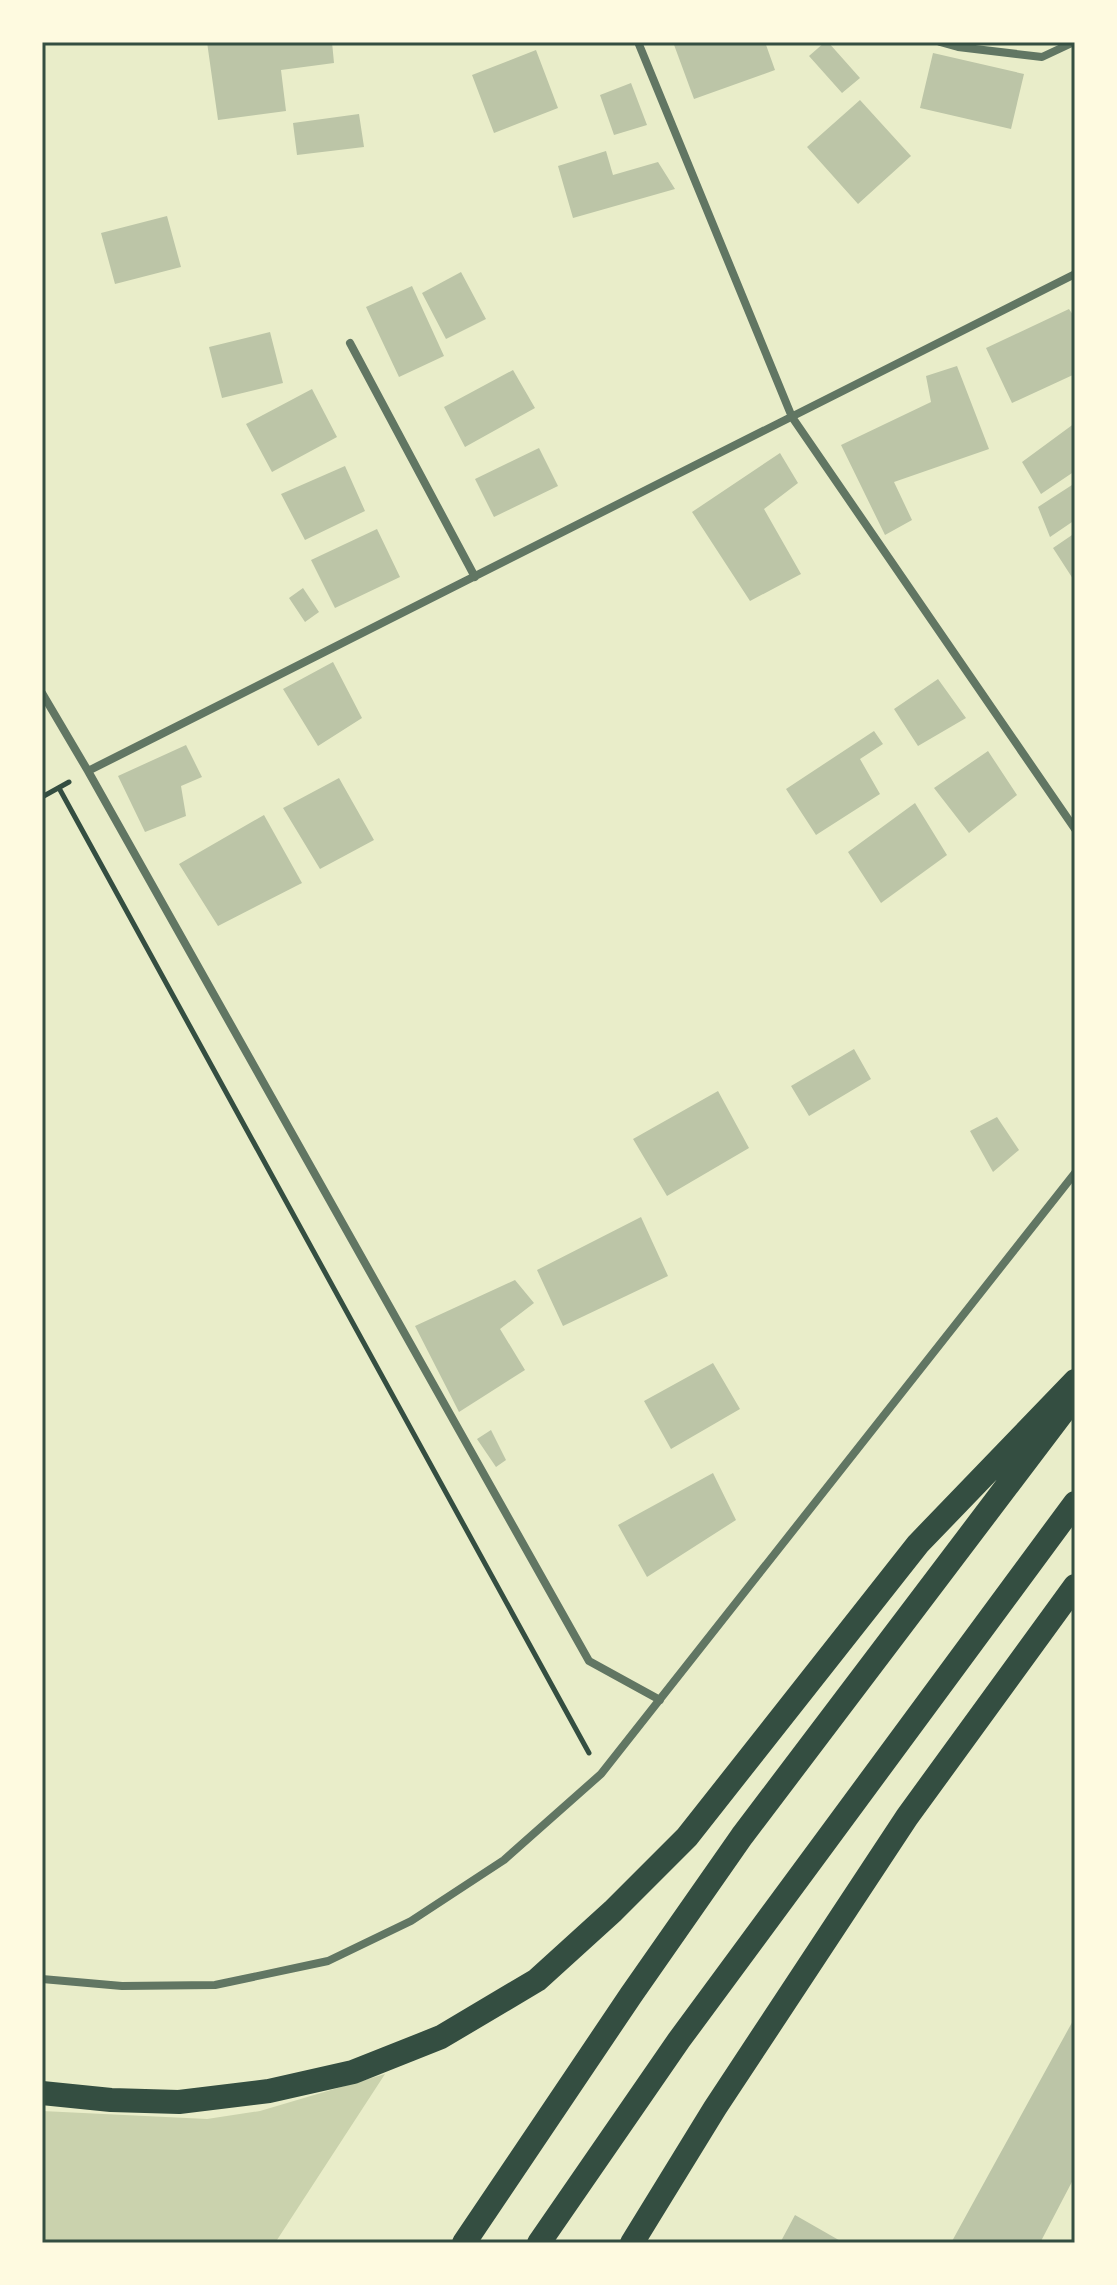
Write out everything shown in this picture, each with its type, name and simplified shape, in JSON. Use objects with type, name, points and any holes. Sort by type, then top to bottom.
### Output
[{"type":"highway","points":[[42,2093],[111,2100],[179,2102],[269,2091],[339,2075],[441,2037],[537,1980],[613,1911],[687,1837],[918,1544],[1075,1381]]},
{"type":"highway","points":[[464,2243],[742,1836],[1075,1397]]},
{"type":"highway","points":[[539,2243],[679,2040],[1075,1503]]},
{"type":"highway","points":[[632,2243],[715,2108],[907,1817],[1075,1586]]},
{"type":"street","points":[[638,42],[792,417],[1075,829]]},
{"type":"street","points":[[940,42],[1042,57],[1074,42]]},
{"type":"street","points":[[88,771],[1075,274]]},
{"type":"street","points":[[350,343],[475,577]]},
{"type":"street","points":[[42,693],[589,1661],[660,1700]]},
{"type":"street","points":[[42,1979],[122,1986],[215,1985],[328,1961],[411,1921],[504,1860],[601,1774],[1075,1173]]},
{"type":"path","points":[[59,788],[601,1774]]},
{"type":"green space","points":[[385,2074],[275,2243],[42,2241],[42,2111],[207,2119],[260,2111]]},
{"type":"building","points":[[207,42],[332,42],[334,63],[281,70],[286,111],[218,120]]},
{"type":"building","points":[[673,42],[765,42],[775,70],[694,99]]},
{"type":"building","points":[[825,42],[860,78],[842,93],[809,56]]},
{"type":"building","points":[[536,50],[558,108],[494,133],[472,75]]},
{"type":"building","points":[[933,53],[1024,74],[1011,129],[920,108]]},
{"type":"building","points":[[631,83],[647,125],[614,135],[600,95]]},
{"type":"building","points":[[860,100],[911,156],[858,204],[807,147]]},
{"type":"building","points":[[359,114],[364,147],[297,155],[293,123]]},
{"type":"building","points":[[606,151],[613,175],[658,162],[675,189],[573,218],[558,166]]},
{"type":"building","points":[[167,216],[181,267],[115,284],[101,233]]},
{"type":"building","points":[[461,272],[486,319],[446,339],[422,293]]},
{"type":"building","points":[[412,286],[444,356],[399,377],[366,307]]},
{"type":"building","points":[[1069,309],[1075,318],[1075,374],[1012,403],[986,348]]},
{"type":"building","points":[[270,332],[283,383],[222,398],[209,347]]},
{"type":"building","points":[[957,366],[989,449],[894,482],[912,520],[885,535],[841,445],[931,402],[926,376]]},
{"type":"building","points":[[513,370],[535,408],[465,447],[444,407]]},
{"type":"building","points":[[312,389],[337,437],[272,472],[246,424]]},
{"type":"building","points":[[1075,423],[1075,471],[1041,494],[1022,462]]},
{"type":"building","points":[[539,448],[558,486],[494,517],[475,479]]},
{"type":"building","points":[[780,453],[798,483],[764,509],[801,574],[750,601],[692,512]]},
{"type":"building","points":[[345,466],[365,511],[305,540],[281,494]]},
{"type":"building","points":[[1072,485],[1075,490],[1075,520],[1050,537],[1038,507]]},
{"type":"building","points":[[377,529],[400,577],[335,608],[311,560]]},
{"type":"building","points":[[1075,533],[1075,582],[1053,548]]},
{"type":"building","points":[[303,588],[319,612],[305,622],[289,598]]},
{"type":"building","points":[[333,662],[362,718],[318,746],[283,689]]},
{"type":"building","points":[[938,679],[966,718],[918,746],[894,709]]},
{"type":"building","points":[[874,731],[883,744],[860,759],[880,794],[816,835],[786,789]]},
{"type":"building","points":[[186,745],[202,777],[181,786],[186,816],[145,832],[118,776]]},
{"type":"building","points":[[988,751],[1017,795],[969,833],[934,788]]},
{"type":"building","points":[[339,778],[374,840],[320,869],[283,808]]},
{"type":"building","points":[[915,803],[947,855],[881,903],[848,852]]},
{"type":"building","points":[[264,815],[302,883],[218,926],[179,864]]},
{"type":"building","points":[[854,1049],[871,1079],[809,1116],[791,1086]]},
{"type":"building","points":[[718,1091],[749,1148],[667,1196],[633,1139]]},
{"type":"building","points":[[997,1117],[1019,1150],[993,1172],[970,1131]]},
{"type":"building","points":[[641,1217],[668,1276],[563,1326],[537,1270]]},
{"type":"building","points":[[515,1280],[534,1303],[500,1329],[525,1370],[459,1412],[415,1326]]},
{"type":"building","points":[[713,1363],[740,1409],[671,1449],[644,1401]]},
{"type":"building","points":[[491,1430],[506,1460],[496,1467],[477,1439]]},
{"type":"building","points":[[713,1473],[736,1520],[647,1577],[618,1525]]},
{"type":"building","points":[[1075,2017],[1075,2176],[1040,2243],[951,2243]]},
{"type":"building","points":[[795,2215],[844,2243],[780,2243]]}]
